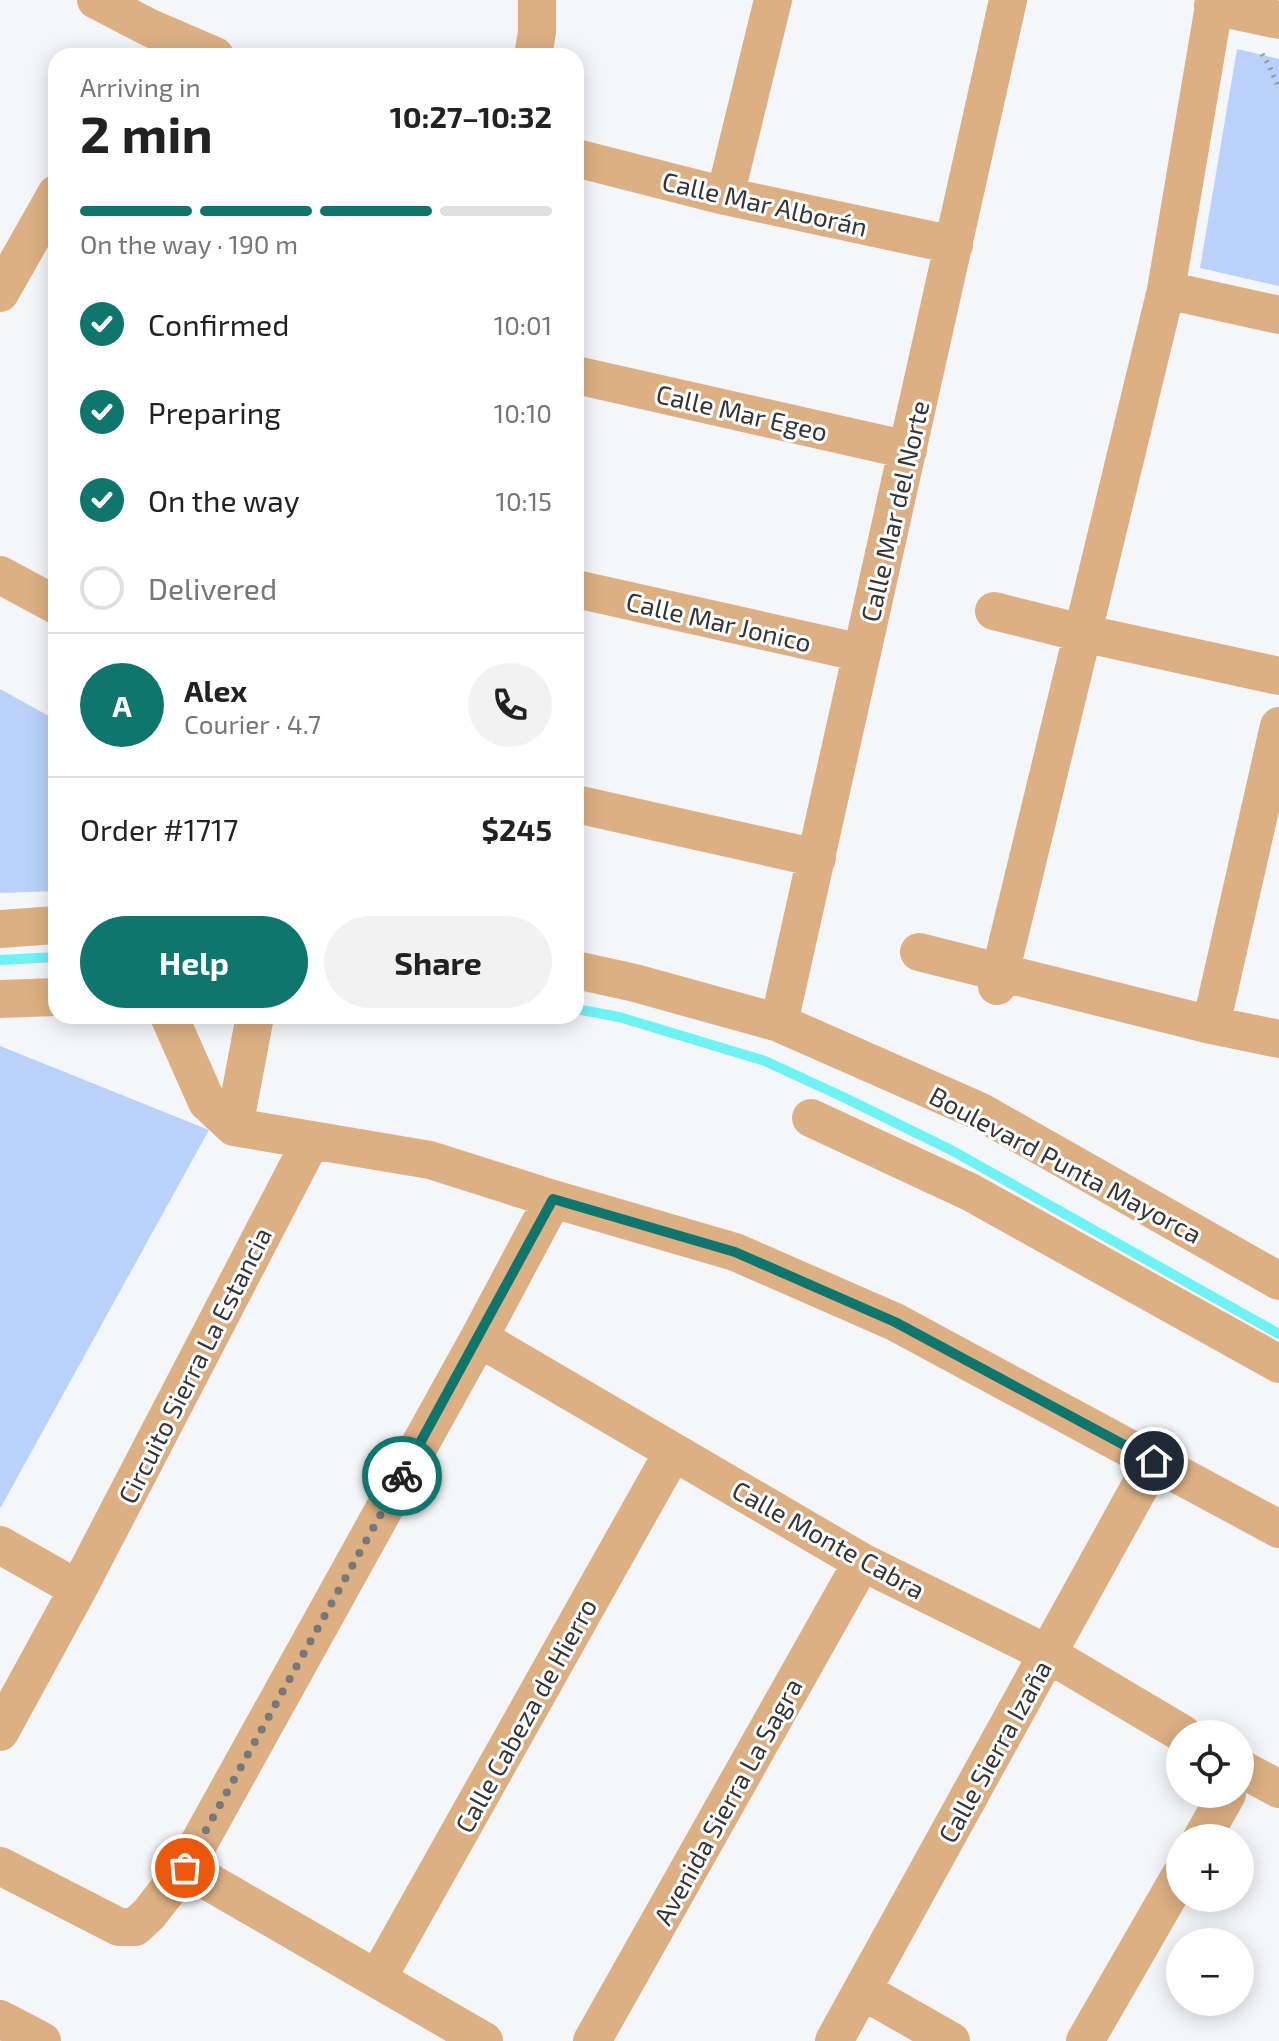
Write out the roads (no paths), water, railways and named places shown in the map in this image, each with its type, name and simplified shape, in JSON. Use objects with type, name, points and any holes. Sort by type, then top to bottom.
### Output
[{"type":"street","points":[[96,0],[142,42],[173,48]]},
{"type":"street","points":[[534,48],[537,0]]},
{"type":"street","points":[[725,196],[773,0]]},
{"type":"street","name":"Calle Mar del Norte","points":[[779,1023],[1008,0]]},
{"type":"street","points":[[999,980],[1166,290],[1214,3],[1279,20]]},
{"type":"street","name":"Calle Mar Alborán","points":[[584,160],[725,196],[954,245]]},
{"type":"street","points":[[0,293],[48,208]]},
{"type":"street","points":[[1166,290],[1279,315]]},
{"type":"street","name":"Calle Mar Egeo","points":[[584,377],[908,450]]},
{"type":"street","points":[[0,575],[48,601]]},
{"type":"street","name":"Calle Mar Jonico","points":[[584,591],[862,653]]},
{"type":"street","points":[[994,611],[1279,676]]},
{"type":"street","points":[[1211,1025],[1279,726]]},
{"type":"street","points":[[584,806],[817,858]]},
{"type":"street","points":[[0,929],[48,926]]},
{"type":"street","points":[[919,952],[999,980],[1279,1039]]},
{"type":"street","name":"Boulevard Punta Mayorca","points":[[584,972],[779,1023],[981,1112],[1279,1281]]},
{"type":"street","points":[[0,999],[48,997]]},
{"type":"street","points":[[173,1024],[207,1102],[234,1127],[430,1160],[735,1252],[895,1322],[1279,1529]]},
{"type":"street","points":[[234,1127],[253,1024]]},
{"type":"street","points":[[811,1118],[970,1192],[1279,1364]]},
{"type":"street","name":"Circuito Sierra La Estancia","points":[[0,1732],[78,1589],[311,1141]]},
{"type":"street","points":[[0,1866],[119,1927],[135,1927],[149,1914],[185,1868],[553,1199]]},
{"type":"street","name":"Calle Monte Cabra","points":[[479,1338],[862,1562],[1048,1654],[1166,1724]]},
{"type":"street","name":"Calle Cabeza de Hierro","points":[[377,1979],[673,1452]]},
{"type":"street","name":"Calle Sierra Izaña","points":[[834,2041],[1154,1461]]},
{"type":"street","points":[[0,1545],[78,1589]]},
{"type":"street","name":"Avenida Sierra La Sagra","points":[[592,2041],[862,1562]]},
{"type":"street","points":[[1254,1781],[1279,1789]]},
{"type":"street","points":[[185,1868],[484,2041]]},
{"type":"street","points":[[1085,2041],[1166,1900]]},
{"type":"street","points":[[863,1991],[951,2041]]},
{"type":"street","points":[[0,2019],[42,2041]]},
{"type":"waterway","points":[[0,960],[48,957]]},
{"type":"waterway","points":[[584,1010],[619,1017],[765,1061],[843,1097],[951,1150],[1279,1334]]}]
